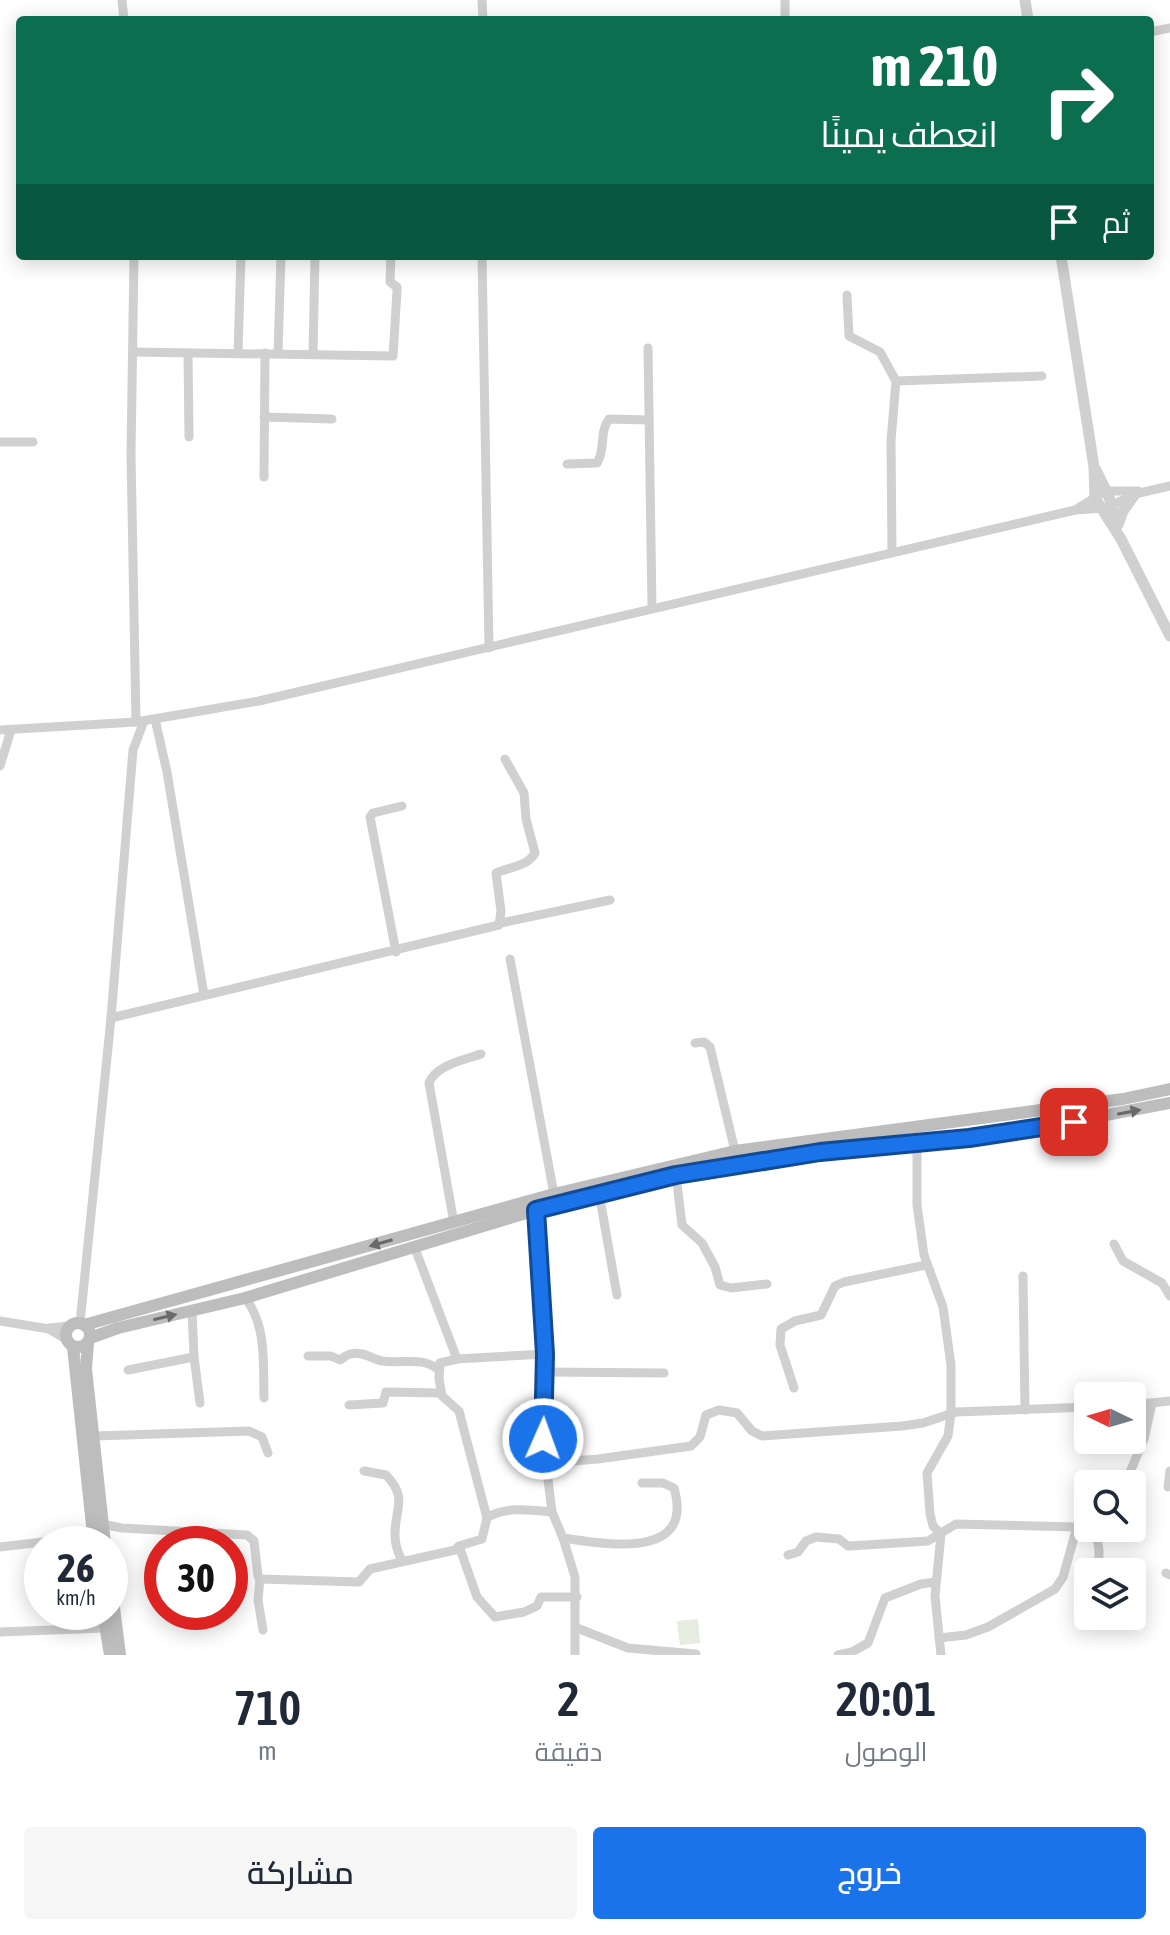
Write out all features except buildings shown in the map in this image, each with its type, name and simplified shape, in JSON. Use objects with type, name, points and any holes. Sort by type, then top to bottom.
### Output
[{"type":"main road","points":[[75,1332],[554,1194],[735,1151],[1123,1099],[1170,1089]]},
{"type":"main road","points":[[75,1332],[84,1346],[89,1340],[118,1328],[245,1298],[536,1210],[676,1175],[820,1152],[1016,1132],[1170,1103]]},
{"type":"main road","points":[[75,1332],[89,1340]]},
{"type":"main road","points":[[75,1332],[93,1526]]},
{"type":"main road","points":[[89,1340],[86,1369],[102,1524]]},
{"type":"main road","points":[[105,1630],[110,1655]]},
{"type":"main road","points":[[117,1630],[120,1655]]},
{"type":"street","points":[[134,260],[131,454],[145,721],[167,772],[204,995]]},
{"type":"street","points":[[238,352],[241,260]]},
{"type":"street","points":[[278,353],[281,260]]},
{"type":"street","points":[[313,354],[315,260]]},
{"type":"street","points":[[133,352],[394,355],[397,287],[390,282],[391,260]]},
{"type":"street","points":[[482,260],[489,648]]},
{"type":"street","points":[[1062,260],[1094,467],[1103,504],[1170,636]]},
{"type":"street","points":[[847,295],[849,336],[880,352],[896,381],[891,441],[892,552]]},
{"type":"street","points":[[648,348],[652,608]]},
{"type":"street","points":[[188,353],[189,437]]},
{"type":"street","points":[[264,477],[265,353]]},
{"type":"street","points":[[896,381],[1042,376]]},
{"type":"street","points":[[264,417],[332,419]]},
{"type":"street","points":[[567,464],[597,463],[603,454],[605,426],[609,419],[649,420]]},
{"type":"street","points":[[0,442],[33,442]]},
{"type":"street","points":[[1094,467],[1106,491],[1103,504]]},
{"type":"street","points":[[0,766],[5,730],[145,721],[259,701],[1170,486]]},
{"type":"street","points":[[1106,491],[1139,493]]},
{"type":"street","points":[[1119,534],[1119,517],[1139,493]]},
{"type":"street","points":[[0,1321],[75,1332],[111,1018],[133,750],[145,721]]},
{"type":"street","points":[[501,923],[496,873],[532,859],[535,853],[526,819],[524,793],[505,759]]},
{"type":"street","points":[[396,952],[370,817],[373,813],[402,806]]},
{"type":"street","points":[[111,1018],[396,952],[501,923],[610,900]]},
{"type":"street","points":[[510,959],[554,1194]]},
{"type":"street","points":[[695,1043],[704,1042],[710,1047],[735,1151]]},
{"type":"street","points":[[454,1223],[429,1083],[432,1075],[439,1070],[481,1054]]},
{"type":"street","points":[[917,1144],[917,1205],[926,1265],[946,1322],[951,1365],[951,1413],[944,1445],[927,1473],[930,1514],[933,1526],[941,1534]]},
{"type":"street","points":[[676,1175],[682,1225],[702,1243],[715,1267],[720,1285],[731,1288],[767,1284]]},
{"type":"street","points":[[599,1193],[617,1295]]},
{"type":"street","points":[[536,1210],[546,1372],[543,1439],[552,1512],[575,1577],[575,1655]]},
{"type":"street","points":[[1114,1244],[1123,1261],[1162,1283],[1170,1296]]},
{"type":"street","points":[[414,1246],[457,1359]]},
{"type":"street","points":[[794,1388],[780,1345],[781,1329],[795,1321],[821,1315],[835,1286],[844,1282],[926,1265]]},
{"type":"street","points":[[1023,1276],[1025,1410]]},
{"type":"street","points":[[245,1298],[256,1314],[260,1328],[264,1398]]},
{"type":"street","points":[[192,1310],[200,1403]]},
{"type":"street","points":[[308,1356],[331,1356],[340,1360],[349,1354],[364,1354],[394,1363],[419,1361],[439,1370]]},
{"type":"street","points":[[260,1579],[359,1582],[367,1570],[455,1550],[484,1538],[487,1518],[459,1411],[444,1401],[441,1393],[440,1363],[457,1359],[545,1354]]},
{"type":"street","points":[[128,1370],[194,1357]]},
{"type":"street","points":[[546,1372],[664,1373]]},
{"type":"street","points":[[349,1405],[383,1403],[386,1392],[441,1393]]},
{"type":"street","points":[[1146,1404],[1170,1401]]},
{"type":"street","points":[[1131,1470],[1144,1439],[1152,1403]]},
{"type":"street","points":[[546,1463],[691,1446],[700,1437],[706,1415],[719,1410],[737,1413],[752,1431],[762,1436],[902,1426],[923,1423],[951,1413],[1074,1408]]},
{"type":"street","points":[[95,1436],[249,1431],[262,1437],[268,1453]]},
{"type":"street","points":[[364,1471],[386,1475],[397,1489],[400,1498],[395,1540],[402,1561]]},
{"type":"street","points":[[1168,1487],[1170,1471]]},
{"type":"street","points":[[563,1538],[634,1545],[673,1529],[678,1507],[674,1488],[663,1483],[642,1483]]},
{"type":"street","points":[[487,1518],[511,1510],[552,1512]]},
{"type":"street","points":[[102,1524],[144,1529]]},
{"type":"street","points":[[788,1555],[794,1555],[806,1541],[816,1537],[839,1539],[848,1546],[928,1541],[956,1524],[1074,1524]]},
{"type":"street","points":[[941,1534],[935,1610],[941,1655]]},
{"type":"street","points":[[248,1537],[254,1541],[263,1630]]},
{"type":"street","points":[[939,1638],[966,1635],[988,1627],[1055,1589],[1078,1542]]},
{"type":"street","points":[[0,1547],[24,1545]]},
{"type":"street","points":[[459,1546],[477,1597],[495,1617],[524,1612],[537,1606],[541,1597],[577,1597]]},
{"type":"street","points":[[838,1655],[852,1652],[868,1643],[885,1598],[921,1584],[936,1582]]},
{"type":"street","points":[[577,1628],[628,1648],[696,1654]]},
{"type":"street","points":[[0,1632],[52,1630]]},
{"type":"shaded area","points":[[698,1619],[700,1643],[680,1645],[677,1621]]},
{"type":"route","points":[[543,1439],[546,1372],[536,1210],[676,1175],[820,1152],[969,1138],[1074,1122]]}]
